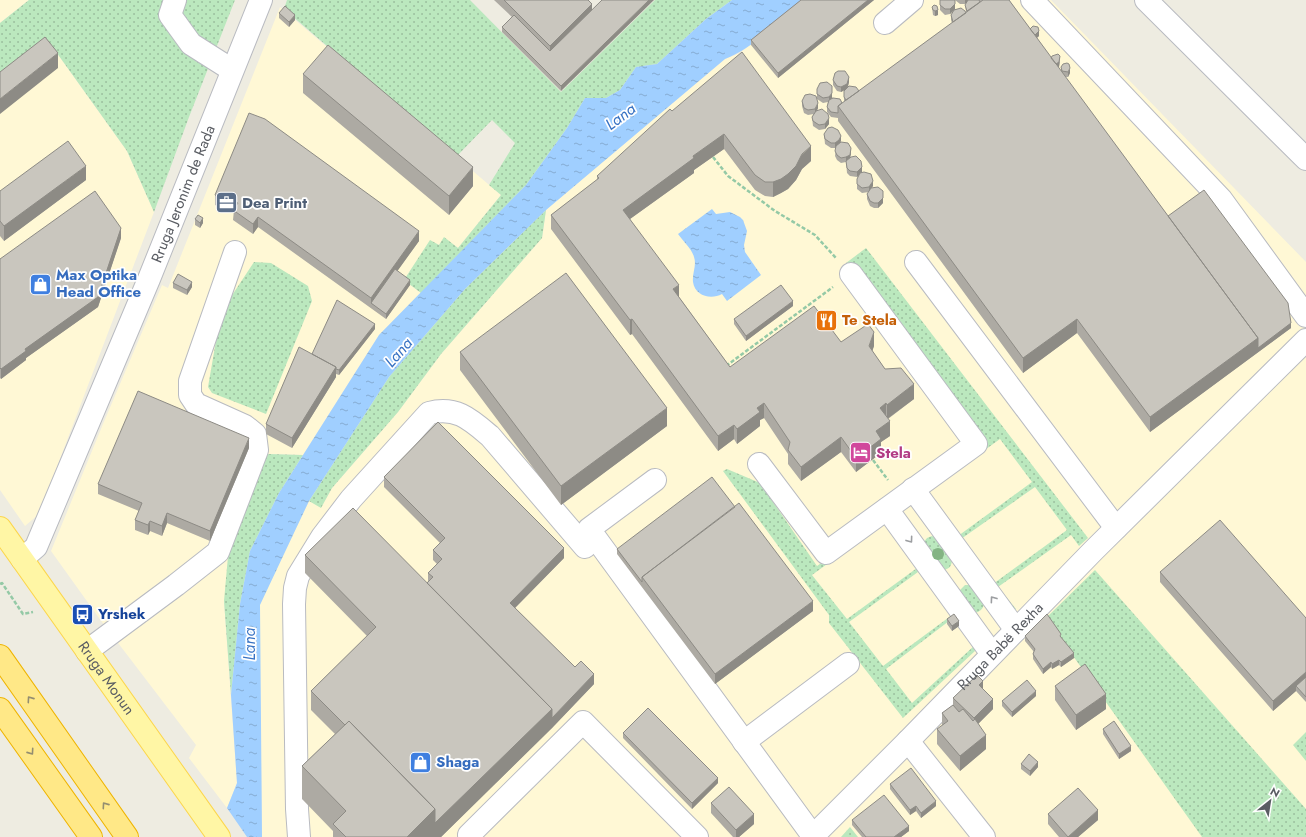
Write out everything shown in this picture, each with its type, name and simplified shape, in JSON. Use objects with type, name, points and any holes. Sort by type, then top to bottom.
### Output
[{"type":"highway","points":[[0,656],[128,837]]},
{"type":"highway","points":[[0,709],[90,837]]},
{"type":"main road","name":"Rruga Monun","points":[[0,528],[216,833]]},
{"type":"street","points":[[175,0],[170,15],[191,44],[232,70]]},
{"type":"street","name":"Rruga Jeronim de Rada","points":[[22,559],[36,547],[152,272],[261,0]]},
{"type":"street","points":[[885,23],[912,0]]},
{"type":"street","points":[[1032,0],[1221,199],[1306,316]]},
{"type":"street","points":[[1146,0],[1306,159]]},
{"type":"street","points":[[86,651],[218,552],[257,450],[255,434],[245,426],[196,404],[190,395],[190,381],[235,252]]},
{"type":"street","points":[[916,262],[1116,528]]},
{"type":"street","points":[[759,464],[826,553],[976,444],[851,274]]},
{"type":"street","name":"Rruga Babë Rexha","points":[[812,837],[1093,551],[1306,340]]},
{"type":"street","points":[[299,837],[297,809],[294,604],[295,588],[298,576],[322,537],[351,499],[429,413],[445,410],[455,412],[476,424],[490,436],[585,547]]},
{"type":"street","points":[[655,480],[588,529],[812,837]]},
{"type":"street","points":[[913,490],[1016,630]]},
{"type":"street","points":[[887,509],[992,654]]},
{"type":"street","points":[[744,742],[848,664]]},
{"type":"street","points":[[471,837],[469,835],[583,722],[697,837]]},
{"type":"street","points":[[908,741],[984,837]]},
{"type":"path","points":[[713,157],[728,176],[755,197],[815,235],[851,274],[721,369]]},
{"type":"path","points":[[1,583],[23,614]]},
{"type":"shaded area","points":[[0,0],[29,0],[0,23]]},
{"type":"shaded area","points":[[805,0],[1051,0],[1306,262],[1306,837],[262,837],[259,605],[309,501],[321,507],[332,488],[398,412],[441,354],[542,238],[546,210],[725,59],[740,53]]},
{"type":"shaded area","name":"Dea Print","points":[[280,7],[501,195],[458,248],[444,238],[439,245],[430,241],[404,280],[421,293],[379,335],[303,455],[267,454],[224,601],[237,783],[227,808],[189,758],[196,745],[99,618],[51,551],[162,285],[168,288]]},
{"type":"shaded area","points":[[49,42],[127,151],[154,212],[39,514],[25,526],[0,490],[0,82]]},
{"type":"green space","points":[[29,0],[235,0],[189,117],[154,212],[127,151],[49,42],[0,82],[0,23]]},
{"type":"green space","points":[[287,0],[470,0],[561,92],[655,0],[732,0],[706,19],[657,64],[636,67],[620,90],[606,98],[585,98],[567,128],[526,185],[421,293],[404,280],[430,240],[439,245],[444,237],[458,248],[501,195],[489,185],[515,143],[492,120],[456,157],[284,9]]},
{"type":"green space","points":[[546,210],[542,238],[441,354],[398,412],[332,488],[321,508],[309,501],[389,377],[465,289]]},
{"type":"green space","points":[[866,248],[1088,538],[1079,546],[1071,535],[998,587],[1016,609],[1014,610],[993,584],[1067,530],[1035,487],[961,539],[958,536],[1032,482],[1000,439],[927,492],[982,444],[846,263]]},
{"type":"green space","points":[[254,262],[271,263],[308,286],[312,301],[266,414],[212,393],[208,387],[221,312]]},
{"type":"green space","points":[[267,454],[303,455],[279,493],[250,551],[240,604],[231,695],[224,601],[229,545]]},
{"type":"green space","points":[[727,469],[760,483],[817,566],[883,519],[885,522],[812,575],[847,619],[917,568],[918,572],[849,622],[883,666],[952,615],[953,618],[886,669],[912,703],[974,646],[975,651],[903,718],[829,623],[829,615],[723,471]]},
{"type":"green space","points":[[932,536],[952,561],[947,569],[943,570],[923,543],[927,538]]},
{"type":"green space","points":[[1095,570],[1306,809],[1306,837],[1202,837],[1046,618]]},
{"type":"green space","points":[[965,585],[970,585],[984,604],[982,609],[978,612],[974,613],[959,591]]},
{"type":"green space","points":[[1306,732],[1306,761],[1293,745]]},
{"type":"green space","points":[[850,827],[858,837],[841,837]]},
{"type":"water","name":"Lana","points":[[732,0],[806,0],[757,40],[736,54],[725,59],[546,210],[465,289],[389,377],[309,501],[260,605],[262,837],[247,837],[227,808],[237,783],[231,695],[240,604],[250,551],[279,493],[379,335],[526,185],[567,128],[585,98],[606,98],[620,90],[636,67],[657,64],[706,19]]},
{"type":"water","points":[[712,209],[716,214],[730,212],[743,220],[747,231],[744,245],[745,252],[761,275],[727,301],[722,294],[713,297],[704,296],[694,287],[694,257],[678,234]]},
{"type":"building","points":[[504,0],[588,0],[592,4],[550,46]]},
{"type":"building","points":[[602,0],[649,0],[561,86],[502,27],[514,15],[550,51]]},
{"type":"building","points":[[801,0],[868,0],[778,73],[751,40]]},
{"type":"building","points":[[940,0],[955,0],[955,4],[950,9],[945,9],[940,5]]},
{"type":"building","points":[[968,0],[979,0],[980,2],[967,11],[965,5]]},
{"type":"building","points":[[983,0],[1009,0],[1258,338],[1150,417],[1077,319],[1023,358],[838,106]]},
{"type":"building","points":[[934,5],[937,6],[938,10],[933,10],[932,7]]},
{"type":"building","points":[[285,6],[295,15],[289,22],[279,13]]},
{"type":"building","points":[[961,8],[966,13],[953,22],[951,15],[954,10]]},
{"type":"building","points":[[1033,26],[1038,27],[1039,31],[1035,35],[1030,29]]},
{"type":"building","points":[[45,37],[58,53],[0,99],[0,72]]},
{"type":"building","points":[[328,45],[473,167],[449,196],[303,74]]},
{"type":"building","points":[[742,52],[811,146],[802,154],[796,166],[781,179],[773,182],[765,182],[755,175],[724,134],[623,210],[679,285],[673,289],[730,367],[814,306],[841,342],[868,324],[874,332],[869,346],[885,369],[901,368],[914,384],[887,405],[886,403],[880,408],[890,421],[876,431],[881,439],[856,458],[841,437],[801,467],[788,450],[790,442],[764,403],[757,408],[760,412],[737,429],[734,425],[718,436],[632,319],[630,320],[551,215],[599,178],[597,176],[670,109],[672,111]]},
{"type":"building","points":[[1058,54],[1060,56],[1059,62],[1056,64],[1051,58],[1052,56]]},
{"type":"building","points":[[1063,64],[1069,64],[1070,68],[1068,72],[1062,71],[1061,67]]},
{"type":"building","points":[[838,71],[845,71],[849,77],[847,84],[841,87],[837,86],[833,80],[835,73]]},
{"type":"building","points":[[827,82],[832,86],[832,93],[829,97],[823,98],[817,94],[817,89],[820,83]]},
{"type":"building","points":[[849,86],[856,87],[859,91],[846,100],[844,97],[844,91]]},
{"type":"building","points":[[810,94],[816,96],[818,103],[815,109],[808,110],[804,108],[802,101],[805,95]]},
{"type":"building","points":[[833,98],[840,99],[842,103],[838,106],[838,113],[831,112],[827,107],[829,100]]},
{"type":"building","points":[[822,109],[828,114],[829,118],[825,124],[819,125],[813,121],[812,117],[816,111]]},
{"type":"building","points":[[249,113],[265,119],[419,231],[371,298],[258,217],[253,224],[233,210],[238,203],[232,199],[231,202],[215,195]]},
{"type":"building","points":[[832,127],[838,130],[841,136],[835,143],[831,143],[825,139],[824,134],[828,128]]},
{"type":"building","points":[[68,141],[86,166],[4,226],[0,221],[0,191]]},
{"type":"building","points":[[841,142],[848,143],[851,148],[850,155],[841,158],[835,151],[836,146]]},
{"type":"building","points":[[856,156],[861,161],[862,167],[857,172],[850,171],[847,168],[846,161],[851,157]]},
{"type":"building","points":[[864,172],[871,174],[873,181],[869,187],[862,188],[857,184],[857,179],[860,173]]},
{"type":"building","points":[[878,187],[883,191],[883,198],[878,203],[874,203],[870,201],[867,194],[871,188]]},
{"type":"building","points":[[1204,190],[1288,303],[1291,323],[1258,348],[1258,338],[1168,216]]},
{"type":"building","points":[[95,191],[121,228],[98,297],[25,349],[26,351],[1,369],[0,259]]},
{"type":"building","points":[[198,215],[203,218],[200,223],[195,219]]},
{"type":"building","points":[[395,269],[410,280],[386,314],[371,303]]},
{"type":"building","points":[[566,273],[667,408],[561,486],[460,352]]},
{"type":"building","points":[[178,274],[192,282],[187,290],[173,283]]},
{"type":"building","points":[[781,285],[793,301],[746,336],[734,319]]},
{"type":"building","points":[[337,300],[375,324],[339,370],[312,354]]},
{"type":"building","points":[[299,347],[336,367],[292,438],[266,424]]},
{"type":"building","points":[[138,391],[249,438],[210,531],[167,513],[162,526],[150,521],[148,525],[135,520],[142,503],[98,484]]},
{"type":"building","points":[[438,422],[564,548],[510,603],[575,667],[581,661],[594,674],[552,718],[552,709],[427,583],[433,577],[428,573],[442,559],[433,550],[445,538],[384,477]]},
{"type":"building","points":[[712,477],[735,507],[642,577],[642,582],[617,549]]},
{"type":"building","points":[[739,503],[813,601],[715,674],[642,577]]},
{"type":"building","points":[[353,508],[552,709],[435,823],[435,809],[349,721],[345,725],[311,691],[376,627],[305,555]]},
{"type":"building","points":[[1220,520],[1306,618],[1306,672],[1273,701],[1160,572]]},
{"type":"building","points":[[954,614],[959,621],[952,626],[947,619]]},
{"type":"building","points":[[1047,614],[1061,634],[1060,636],[1074,653],[1061,662],[1059,660],[1052,664],[1051,662],[1043,669],[1033,654],[1035,649],[1025,636]]},
{"type":"building","points":[[1085,664],[1106,694],[1076,715],[1055,686]]},
{"type":"building","points":[[977,675],[983,681],[979,685],[993,699],[974,718],[953,698]]},
{"type":"building","points":[[1306,677],[1306,697],[1296,686]]},
{"type":"building","points":[[1027,680],[1036,691],[1012,712],[1002,701]]},
{"type":"building","points":[[953,705],[959,712],[963,709],[973,721],[975,719],[986,735],[960,756],[937,729],[948,721],[942,713]]},
{"type":"building","points":[[648,708],[718,778],[692,803],[623,733]]},
{"type":"building","points":[[349,721],[435,809],[407,837],[346,837],[333,824],[346,811],[302,766]]},
{"type":"building","points":[[1114,721],[1131,746],[1119,754],[1103,729]]},
{"type":"building","points":[[1029,754],[1038,762],[1030,771],[1021,764]]},
{"type":"building","points":[[911,768],[936,801],[921,813],[916,806],[910,810],[890,784]]},
{"type":"building","points":[[729,787],[754,814],[736,830],[711,803]]},
{"type":"building","points":[[1078,788],[1098,810],[1068,837],[1048,814]]},
{"type":"building","points":[[884,795],[909,826],[894,837],[866,837],[852,820]]},
{"type":"place","name":"Dea Print","points":[[226,203]]},
{"type":"place","name":"Max Optika Head Office","points":[[41,284]]},
{"type":"place","name":"Te Stela","points":[[827,320]]},
{"type":"place","name":"Stela","points":[[861,453]]},
{"type":"place","name":"Yrshek","points":[[82,614]]},
{"type":"place","name":"Shaga","points":[[421,762]]}]
